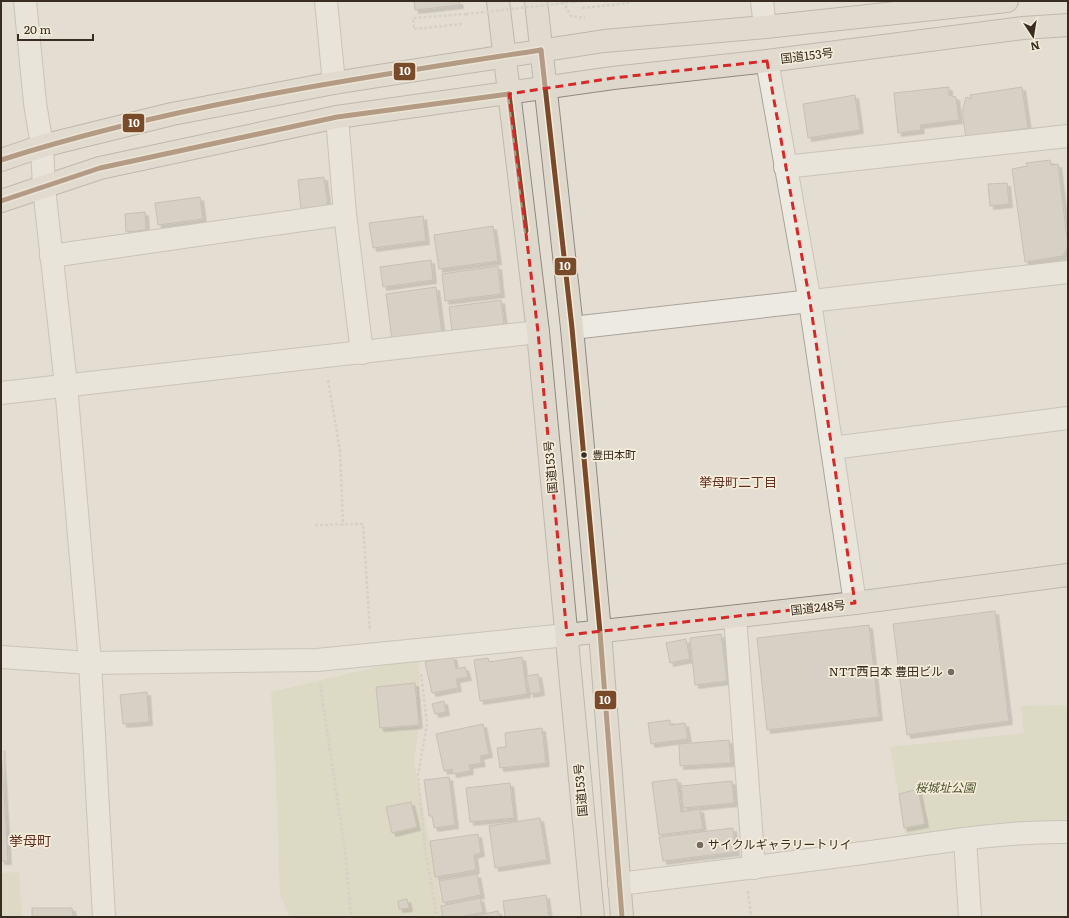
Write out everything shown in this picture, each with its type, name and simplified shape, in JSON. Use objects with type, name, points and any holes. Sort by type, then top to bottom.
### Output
[{"type":"highway","points":[[498,1],[504,56]]},
{"type":"highway","points":[[536,1],[572,328],[600,632],[622,917]]},
{"type":"highway","points":[[1,160],[42,146],[172,114],[334,83],[541,50],[604,41],[765,28],[1007,1]]},
{"type":"highway","name":"国道153号","points":[[1,202],[100,168],[337,117],[509,94],[613,78],[767,61],[1023,28],[1068,25]]},
{"type":"highway","name":"国道153号","points":[[504,56],[538,332],[593,917]]},
{"type":"highway","name":"国道248号","points":[[567,635],[855,604],[1068,575]]},
{"type":"street","points":[[25,1],[35,103],[42,146],[44,188],[66,384],[90,663],[104,917]]},
{"type":"street","points":[[326,1],[334,83]]},
{"type":"street","points":[[762,1],[765,28]]},
{"type":"street","points":[[767,61],[810,302],[855,604]]},
{"type":"street","points":[[337,117],[345,214],[362,353]]},
{"type":"street","points":[[785,166],[1068,136]]},
{"type":"street","points":[[51,256],[345,214]]},
{"type":"street","points":[[572,328],[1068,272]]},
{"type":"street","points":[[1,393],[66,384],[362,353],[538,332]]},
{"type":"street","points":[[832,448],[1068,418]]},
{"type":"street","points":[[735,617],[754,868]]},
{"type":"street","points":[[1,657],[90,663],[317,660],[567,635]]},
{"type":"street","points":[[619,884],[754,868],[1033,831],[1068,832]]},
{"type":"street","points":[[965,839],[970,917]]},
{"type":"path","points":[[462,24],[414,29],[413,18],[585,1]]},
{"type":"path","points":[[582,8],[628,3],[628,1]]},
{"type":"path","points":[[324,357],[340,450],[344,525]]},
{"type":"path","points":[[315,525],[363,524],[371,654]]},
{"type":"path","points":[[418,650],[427,724],[418,776],[425,848],[437,917]]},
{"type":"path","points":[[317,660],[345,850],[351,917]]},
{"type":"highlighted area","points":[[767,61],[810,302],[855,603],[567,635],[538,332],[509,94],[613,78]]},
{"type":"green space","points":[[419,657],[420,716],[414,762],[444,917],[290,917],[280,895],[275,754],[271,692]]},
{"type":"green space","name":"桜城址公園","points":[[1068,705],[1068,825],[906,839],[890,747],[1024,733],[1021,706]]},
{"type":"green space","points":[[19,872],[22,917],[1,917],[1,873]]},
{"type":"building","points":[[414,1],[459,1],[460,5],[415,10]]},
{"type":"building","points":[[949,87],[949,95],[956,97],[959,120],[920,125],[921,130],[898,133],[894,93]]},
{"type":"building","points":[[1022,87],[1028,128],[966,137],[962,113],[966,97],[971,99],[970,95]]},
{"type":"building","points":[[855,95],[860,130],[808,138],[803,104]]},
{"type":"building","points":[[1050,160],[1051,165],[1058,164],[1068,246],[1063,256],[1025,262],[1012,169],[1027,166],[1026,163]]},
{"type":"building","points":[[324,177],[328,207],[301,210],[298,180]]},
{"type":"building","points":[[1007,183],[1009,204],[990,206],[988,184]]},
{"type":"building","points":[[200,197],[203,219],[158,225],[155,203]]},
{"type":"building","points":[[145,212],[146,230],[126,232],[125,214]]},
{"type":"building","points":[[423,216],[426,241],[373,248],[369,223]]},
{"type":"building","points":[[493,226],[498,261],[439,269],[434,235]]},
{"type":"building","points":[[431,260],[433,280],[383,287],[380,267]]},
{"type":"building","points":[[498,266],[501,294],[445,301],[442,274]]},
{"type":"building","points":[[436,287],[442,333],[392,340],[386,294]]},
{"type":"building","points":[[501,300],[504,324],[452,331],[449,307]]},
{"type":"building","name":"NTT西日本 豊田ビル","points":[[995,611],[1009,721],[907,735],[893,624]]},
{"type":"building","points":[[869,625],[879,717],[767,730],[757,638]]},
{"type":"building","points":[[721,634],[727,681],[695,685],[690,638]]},
{"type":"building","points":[[686,639],[690,659],[670,663],[666,643]]},
{"type":"building","points":[[453,656],[456,669],[465,667],[468,677],[456,679],[458,688],[432,693],[425,662]]},
{"type":"building","points":[[522,657],[527,694],[480,701],[474,660],[488,658],[489,662]]},
{"type":"building","points":[[538,674],[541,692],[530,694],[526,676]]},
{"type":"building","points":[[415,683],[419,725],[380,728],[376,687]]},
{"type":"building","points":[[147,692],[149,722],[123,724],[120,695]]},
{"type":"building","points":[[444,701],[446,712],[435,714],[432,704]]},
{"type":"building","points":[[670,720],[670,725],[685,723],[688,739],[651,744],[648,723]]},
{"type":"building","points":[[483,724],[489,754],[480,756],[482,763],[469,765],[470,771],[453,774],[452,769],[444,771],[436,734]]},
{"type":"building","points":[[542,728],[546,763],[500,768],[497,748],[506,747],[505,733]]},
{"type":"building","points":[[729,740],[731,763],[680,766],[679,744]]},
{"type":"building","points":[[1,747],[8,861],[1,861]]},
{"type":"building","points":[[449,777],[455,825],[434,828],[432,816],[429,816],[424,780]]},
{"type":"building","points":[[677,779],[681,812],[700,809],[703,829],[659,835],[652,782]]},
{"type":"building","points":[[732,781],[734,803],[683,808],[681,786]]},
{"type":"building","points":[[510,783],[514,818],[470,822],[466,788]]},
{"type":"building","points":[[918,789],[925,824],[904,828],[899,794]]},
{"type":"building","points":[[411,802],[417,827],[392,833],[386,807]]},
{"type":"building","points":[[540,818],[547,860],[495,868],[489,826]]},
{"type":"building","points":[[733,828],[736,852],[663,861],[659,837]]},
{"type":"building","points":[[478,834],[481,853],[474,855],[476,870],[435,877],[430,841]]},
{"type":"building","points":[[477,874],[481,895],[443,903],[439,881]]},
{"type":"building","points":[[546,895],[549,917],[505,917],[503,901]]},
{"type":"building","points":[[480,898],[483,912],[461,917],[443,917],[441,906]]},
{"type":"building","points":[[407,899],[409,908],[399,909],[398,901]]},
{"type":"building","points":[[32,908],[72,908],[73,917],[32,917]]},
{"type":"building","points":[[498,911],[500,917],[470,917]]},
{"type":"transit line","name":"10","points":[[541,50],[572,328],[600,632],[622,917]]},
{"type":"transit line","name":"10","points":[[1,160],[67,140],[134,123],[269,94],[541,50]]},
{"type":"transit line","name":"10","points":[[509,94],[526,231]]},
{"type":"transit line","name":"10","points":[[1,201],[100,168],[337,117],[509,94]]},
{"type":"place","name":"豊田本町","points":[[584,455]]},
{"type":"place","name":"NTT西日本 豊田ビル","points":[[951,672]]},
{"type":"place","name":"サイクルギャラリートリイ","points":[[700,845]]},
{"type":"district","name":"挙母町二丁目","points":[[738,482]]},
{"type":"district","name":"挙母町","points":[[30,841]]}]
